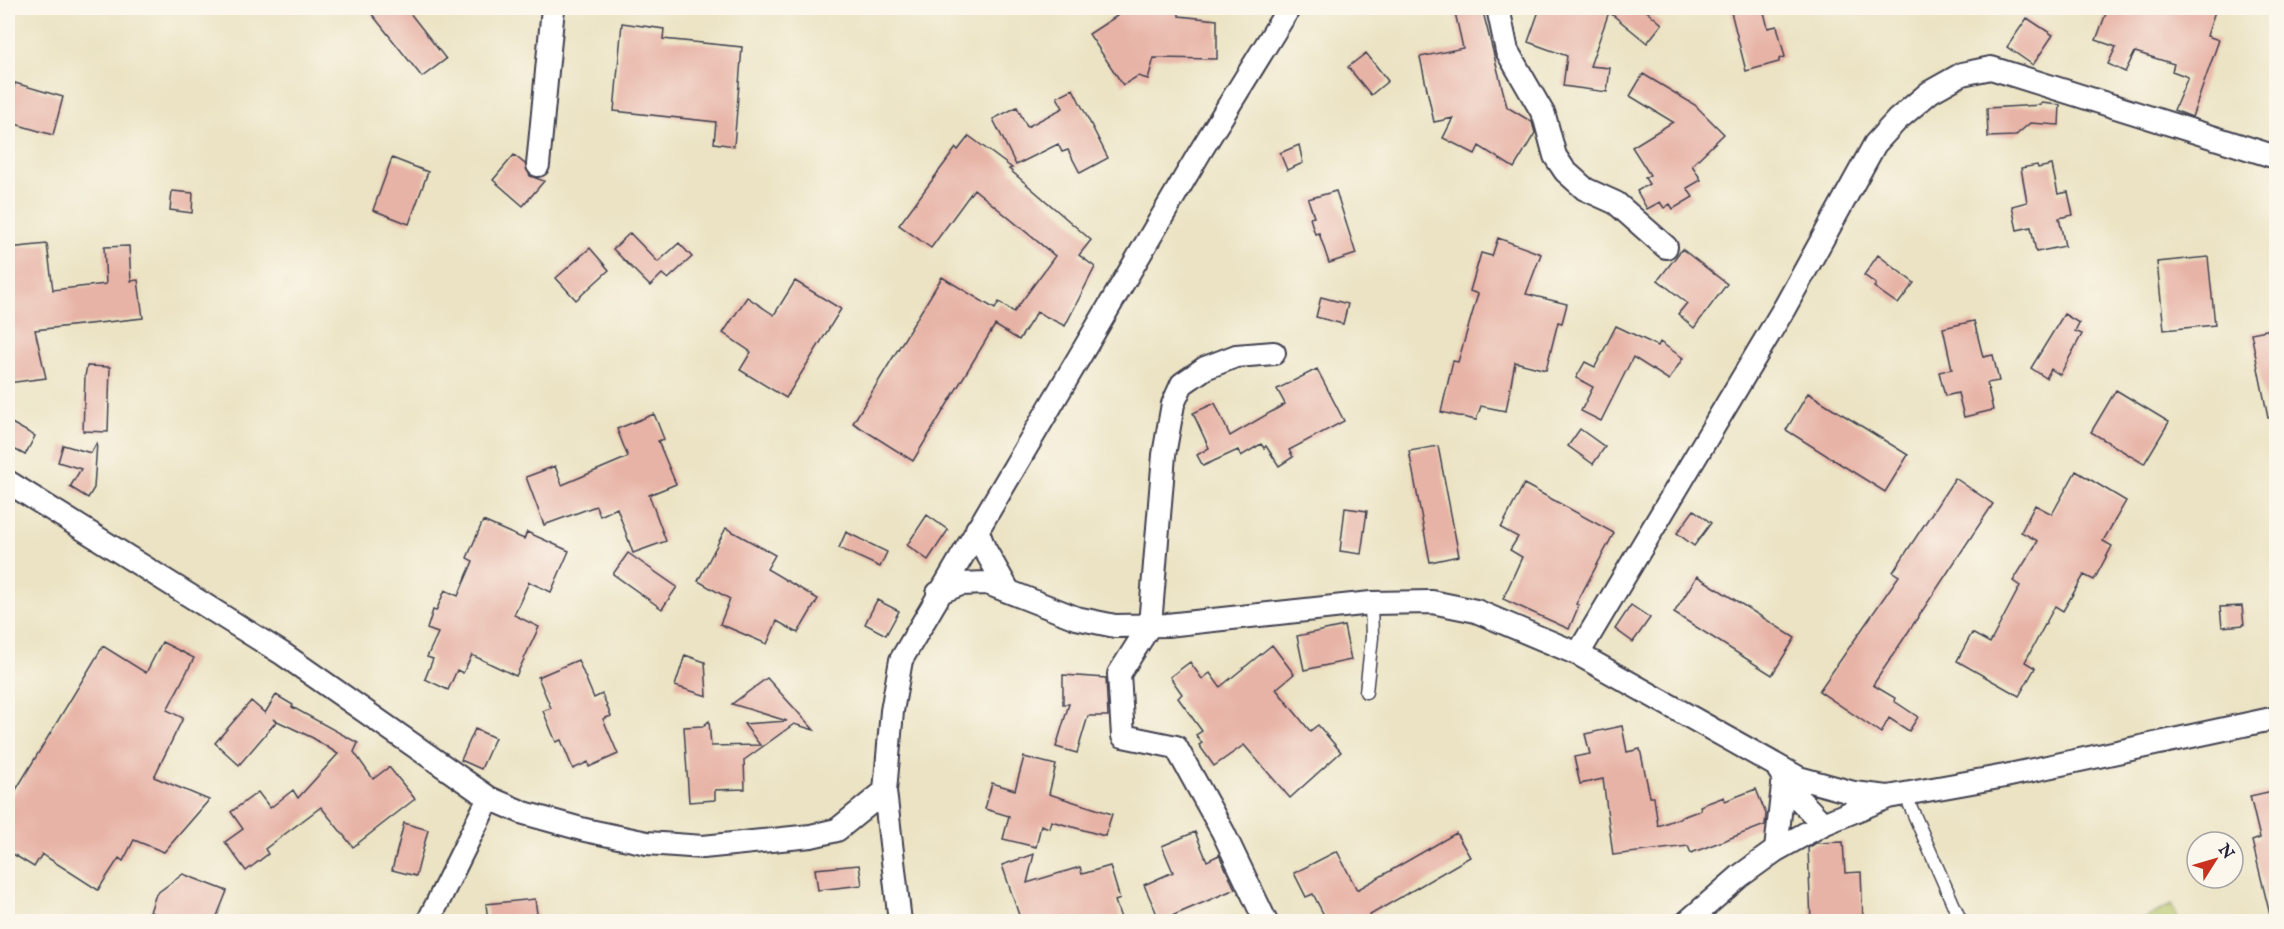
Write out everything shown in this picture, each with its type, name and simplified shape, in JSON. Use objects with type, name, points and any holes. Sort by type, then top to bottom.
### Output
[{"type":"street","points":[[538,165],[553,8]]},
{"type":"street","points":[[900,921],[885,791],[892,711],[901,660],[938,593],[1096,332],[1200,152],[1289,8]]},
{"type":"street","points":[[1498,8],[1507,51],[1544,115],[1555,156],[1565,171],[1586,189],[1616,203],[1666,247]]},
{"type":"street","points":[[1578,654],[1785,307],[1875,144],[1897,120],[1930,92],[1962,74],[1991,68],[2277,157]]},
{"type":"street","points":[[1266,921],[1223,832],[1176,747],[1123,735],[1119,674],[1150,626],[1164,454],[1173,404],[1182,384],[1205,368],[1236,356],[1274,353]]},
{"type":"street","points":[[8,482],[284,654],[489,798],[524,813],[585,830],[647,843],[703,847],[811,836],[837,830],[885,791]]},
{"type":"street","points":[[977,529],[989,557],[1008,590]]},
{"type":"street","points":[[938,593],[961,584],[987,583],[1076,618],[1115,626],[1150,626],[1371,603],[1432,602],[1476,611],[1578,654],[1780,771],[1824,787],[1897,795]]},
{"type":"street","points":[[1687,921],[1740,876],[1776,850],[1823,824],[1897,795],[2005,776],[2277,718]]},
{"type":"street","points":[[1780,771],[1794,794],[1823,824]]},
{"type":"street","points":[[1776,850],[1780,771]]},
{"type":"street","points":[[428,921],[489,798]]},
{"type":"lane","points":[[1366,692],[1372,637],[1371,603]]},
{"type":"lane","points":[[1897,795],[1961,921]]},
{"type":"green space","points":[[2171,905],[2180,921],[2140,921]]},
{"type":"building","points":[[367,8],[406,8],[446,59],[422,77]]},
{"type":"building","points":[[1124,8],[1179,8],[1179,16],[1217,20],[1217,59],[1154,58],[1148,79],[1138,76],[1123,85],[1089,34],[1123,12]]},
{"type":"building","points":[[1454,8],[1482,8],[1507,107],[1532,122],[1535,133],[1514,168],[1479,146],[1475,154],[1443,138],[1453,118],[1434,122],[1420,57],[1463,48]]},
{"type":"building","points":[[1540,8],[1643,8],[1662,24],[1647,43],[1609,12],[1590,66],[1610,68],[1607,92],[1563,86],[1567,56],[1528,42]]},
{"type":"building","points":[[1730,8],[1763,8],[1768,28],[1777,26],[1785,57],[1779,59],[1779,62],[1746,71]]},
{"type":"building","points":[[2108,8],[2216,8],[2207,36],[2219,40],[2192,117],[2174,110],[2188,77],[2172,71],[2174,64],[2135,52],[2125,72],[2108,64],[2116,47],[2096,40]]},
{"type":"building","points":[[2027,18],[2053,35],[2033,65],[2007,47]]},
{"type":"building","points":[[622,23],[664,29],[663,39],[742,47],[734,146],[714,143],[716,122],[614,111]]},
{"type":"building","points":[[1366,53],[1388,81],[1371,95],[1348,67]]},
{"type":"building","points":[[1643,74],[1695,105],[1724,134],[1692,165],[1701,180],[1687,188],[1693,197],[1673,209],[1670,204],[1664,208],[1660,202],[1647,209],[1637,191],[1649,184],[1645,178],[1650,175],[1632,147],[1673,122],[1630,96]]},
{"type":"building","points":[[15,83],[63,97],[53,135],[8,122],[8,110]]},
{"type":"building","points":[[1073,89],[1108,158],[1080,173],[1068,150],[1062,152],[1058,144],[1016,165],[993,119],[1017,107],[1027,127],[1063,108],[1057,97]]},
{"type":"building","points":[[2041,103],[2060,105],[2059,125],[2030,123],[2015,136],[1988,137],[1987,108],[2041,105]]},
{"type":"building","points":[[969,136],[1012,168],[1009,169],[1091,240],[1079,255],[1095,267],[1065,326],[1037,312],[1019,340],[995,325],[913,461],[853,423],[942,277],[995,309],[999,302],[1014,312],[1055,256],[974,189],[931,248],[899,225],[956,148],[958,150]]},
{"type":"building","points":[[1299,145],[1303,163],[1287,170],[1280,153]]},
{"type":"building","points":[[514,155],[525,164],[530,176],[544,181],[523,206],[493,180]]},
{"type":"building","points":[[392,158],[428,172],[409,224],[373,210]]},
{"type":"building","points":[[2037,165],[2038,168],[2052,165],[2058,194],[2068,192],[2073,215],[2059,218],[2065,246],[2036,252],[2031,227],[2017,230],[2012,206],[2027,202],[2021,168]]},
{"type":"building","points":[[172,191],[193,193],[192,213],[170,210]]},
{"type":"building","points":[[1336,191],[1356,254],[1329,263],[1319,233],[1315,234],[1310,218],[1314,217],[1308,199]]},
{"type":"building","points":[[630,233],[658,262],[679,243],[692,257],[668,279],[662,274],[650,286],[613,249]]},
{"type":"building","points":[[1498,238],[1541,254],[1526,294],[1567,304],[1562,323],[1558,322],[1546,370],[1515,362],[1506,411],[1481,406],[1476,420],[1441,412],[1453,361],[1458,362],[1478,294],[1470,291],[1481,253],[1492,256]]},
{"type":"building","points":[[47,244],[53,290],[106,284],[104,247],[129,246],[131,281],[138,280],[143,318],[35,330],[46,378],[8,383],[8,248]]},
{"type":"building","points":[[590,248],[609,270],[576,300],[556,278]]},
{"type":"building","points":[[1682,249],[1727,284],[1694,328],[1678,314],[1687,303],[1658,280]]},
{"type":"building","points":[[1878,255],[1914,283],[1898,304],[1874,287],[1876,284],[1864,275]]},
{"type":"building","points":[[2208,257],[2215,325],[2164,330],[2157,262]]},
{"type":"building","points":[[795,281],[841,309],[786,398],[740,370],[751,352],[723,333],[747,297],[774,315]]},
{"type":"building","points":[[1321,297],[1348,304],[1343,324],[1316,317]]},
{"type":"building","points":[[2064,314],[2079,323],[2075,331],[2082,334],[2060,375],[2051,369],[2046,378],[2031,368]]},
{"type":"building","points":[[1974,321],[1983,357],[1993,355],[1999,381],[1987,383],[1993,410],[1964,417],[1958,393],[1945,396],[1939,372],[1952,369],[1943,328]]},
{"type":"building","points":[[1616,326],[1658,346],[1660,342],[1683,358],[1669,380],[1633,357],[1601,421],[1581,411],[1593,387],[1576,378],[1585,362],[1595,367]]},
{"type":"building","points":[[2277,328],[2277,417],[2268,418],[2251,333]]},
{"type":"building","points":[[87,366],[110,367],[108,432],[83,431]]},
{"type":"building","points":[[1317,369],[1344,421],[1289,450],[1293,457],[1279,466],[1266,446],[1264,448],[1261,444],[1241,456],[1238,450],[1203,466],[1197,455],[1209,448],[1193,413],[1215,403],[1230,436],[1285,404],[1277,389]]},
{"type":"building","points":[[2116,390],[2169,422],[2144,464],[2091,432]]},
{"type":"building","points":[[1808,393],[1908,455],[1885,492],[1786,430]]},
{"type":"building","points":[[654,414],[664,439],[658,441],[676,484],[649,495],[666,541],[633,553],[617,508],[600,516],[596,506],[544,525],[526,477],[555,466],[562,485],[628,457],[617,429]]},
{"type":"building","points":[[8,421],[35,436],[25,455],[8,446]]},
{"type":"building","points":[[1580,429],[1605,447],[1593,464],[1568,446]]},
{"type":"building","points":[[97,442],[94,488],[88,498],[70,487],[81,469],[58,462],[63,445],[91,453]]},
{"type":"building","points":[[1438,446],[1459,556],[1430,562],[1409,451]]},
{"type":"building","points":[[2076,471],[2126,501],[2103,541],[2112,546],[2094,580],[2084,575],[2063,611],[2055,606],[2025,662],[2035,668],[2019,696],[1957,661],[1972,633],[1990,643],[2020,586],[2013,581],[2038,541],[2021,532],[2035,505],[2052,514]]},
{"type":"building","points":[[1955,478],[1993,504],[1873,685],[1895,698],[1894,701],[1918,717],[1909,731],[1889,718],[1881,733],[1819,691],[1899,576],[1893,572]]},
{"type":"building","points":[[1524,484],[1614,533],[1576,604],[1579,605],[1569,629],[1503,599],[1522,557],[1510,550],[1518,537],[1501,528]]},
{"type":"building","points":[[1345,508],[1367,511],[1361,554],[1340,551]]},
{"type":"building","points":[[1694,510],[1711,523],[1694,546],[1677,533]]},
{"type":"building","points":[[927,515],[948,530],[928,560],[907,545]]},
{"type":"building","points":[[483,521],[524,539],[527,532],[569,551],[551,592],[529,582],[514,615],[539,627],[516,676],[472,655],[463,673],[457,670],[448,690],[425,679],[433,659],[427,657],[438,633],[427,629],[433,610],[436,611],[445,590],[458,596],[473,561],[467,558]]},
{"type":"building","points":[[726,528],[775,555],[767,569],[818,599],[798,633],[777,621],[767,644],[720,624],[730,599],[698,581]]},
{"type":"building","points":[[846,532],[887,552],[880,567],[839,548]]},
{"type":"building","points":[[628,553],[677,587],[662,609],[613,574]]},
{"type":"building","points":[[1697,576],[1795,638],[1772,675],[1674,613]]},
{"type":"building","points":[[877,600],[899,611],[886,635],[865,624]]},
{"type":"building","points":[[1631,605],[1650,618],[1633,642],[1615,629]]},
{"type":"building","points":[[2242,606],[2244,625],[2222,627],[2220,607]]},
{"type":"building","points":[[1344,626],[1351,660],[1304,670],[1297,636]]},
{"type":"building","points":[[162,642],[194,658],[167,710],[183,718],[154,777],[209,800],[164,852],[134,840],[123,861],[119,858],[98,890],[42,854],[34,867],[8,851],[8,803],[103,646],[146,673]]},
{"type":"building","points":[[1272,645],[1294,674],[1276,689],[1310,731],[1318,725],[1341,752],[1290,798],[1244,745],[1214,766],[1199,745],[1202,743],[1196,735],[1202,731],[1178,698],[1182,694],[1170,677],[1190,662],[1202,679],[1210,673],[1220,687]]},
{"type":"building","points":[[685,655],[705,662],[707,696],[675,686]]},
{"type":"building","points":[[578,660],[594,698],[602,694],[611,716],[603,719],[618,754],[589,767],[588,762],[573,769],[561,740],[556,742],[543,711],[551,708],[538,677]]},
{"type":"building","points":[[1063,675],[1106,678],[1108,716],[1088,716],[1077,753],[1056,747],[1069,704],[1063,704]]},
{"type":"building","points":[[767,678],[814,730],[794,724],[744,760],[745,789],[715,790],[715,800],[689,802],[684,727],[703,726],[709,721],[711,746],[760,745],[744,724],[787,721],[732,704]]},
{"type":"building","points":[[276,695],[293,705],[292,707],[358,743],[354,752],[373,779],[389,767],[415,799],[353,847],[321,807],[265,849],[268,854],[246,871],[225,842],[243,829],[231,812],[258,792],[270,808],[293,790],[298,798],[338,754],[313,738],[273,719],[276,722],[239,765],[215,743],[251,701],[265,713]]},
{"type":"building","points":[[1622,726],[1627,752],[1640,749],[1650,797],[1654,797],[1658,826],[1701,810],[1700,806],[1724,797],[1725,801],[1756,789],[1766,814],[1765,825],[1691,853],[1688,846],[1613,855],[1603,779],[1580,784],[1574,757],[1590,754],[1585,734]]},
{"type":"building","points":[[475,729],[495,738],[481,769],[461,760]]},
{"type":"building","points":[[1024,757],[1056,765],[1049,794],[1112,814],[1105,836],[1051,821],[1049,828],[1041,825],[1036,847],[1003,839],[1009,816],[985,809],[992,783],[1015,790]]},
{"type":"building","points":[[2277,790],[2277,914],[2270,915],[2252,841],[2260,838],[2250,796]]},
{"type":"building","points":[[404,823],[428,830],[416,876],[392,870]]},
{"type":"building","points":[[1195,832],[1207,861],[1219,855],[1235,889],[1160,921],[1144,885],[1173,872],[1162,846]]},
{"type":"building","points":[[1456,833],[1470,857],[1370,915],[1373,921],[1327,921],[1313,894],[1306,897],[1294,873],[1337,851],[1357,890]]},
{"type":"building","points":[[1843,842],[1845,873],[1861,872],[1863,921],[1811,921],[1808,848],[1816,843]]},
{"type":"building","points":[[1034,854],[1027,883],[1080,867],[1082,874],[1110,866],[1120,899],[1115,901],[1122,921],[1021,921],[1002,865]]},
{"type":"building","points":[[859,865],[862,885],[818,890],[815,869]]},
{"type":"building","points":[[183,874],[227,891],[215,921],[177,921],[150,912],[156,894]]},
{"type":"building","points":[[535,899],[538,921],[488,921],[486,904]]}]
